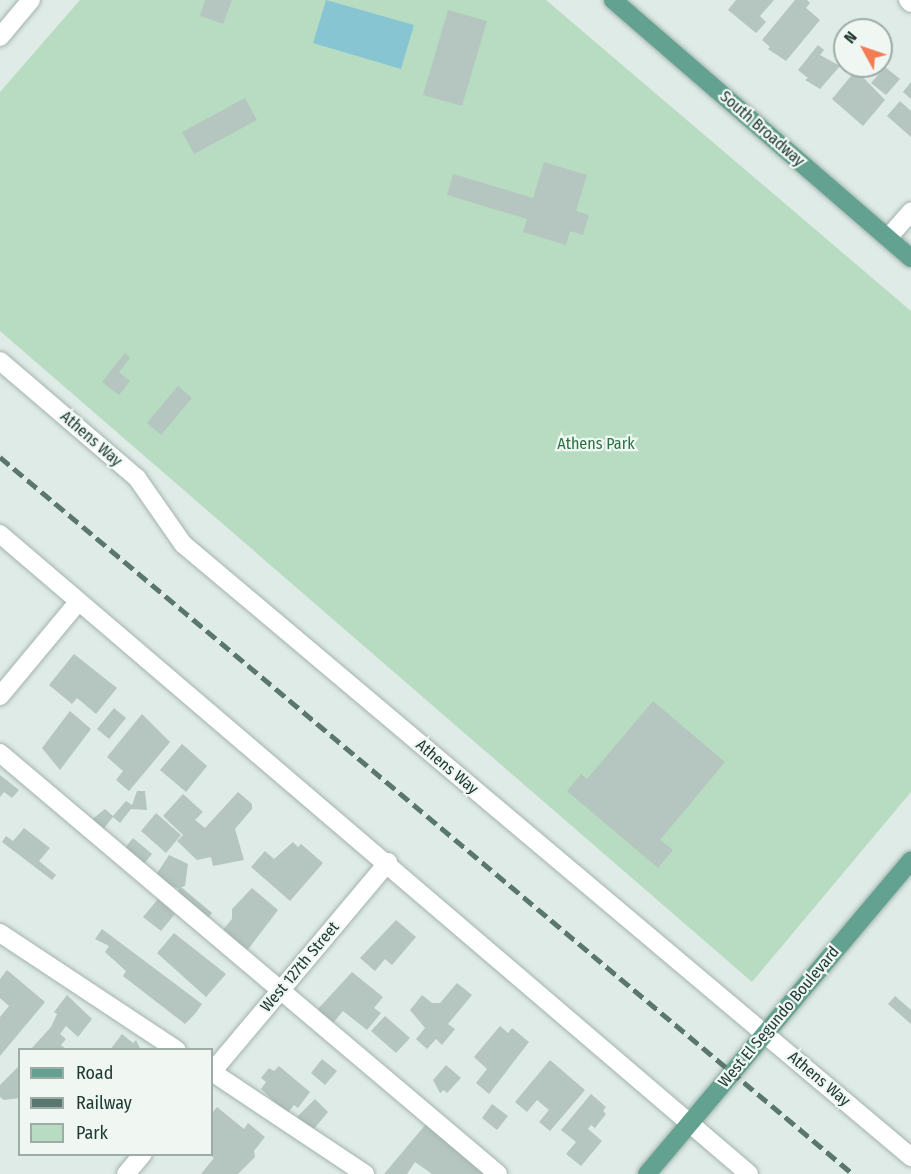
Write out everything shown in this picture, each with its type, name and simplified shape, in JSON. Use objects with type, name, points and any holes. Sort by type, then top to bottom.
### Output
[{"type":"main road","name":"South Broadway","points":[[613,0],[911,258]]},
{"type":"main road","name":"West El Segundo Boulevard","points":[[647,1174],[911,860]]},
{"type":"street","points":[[0,37],[31,0]]},
{"type":"street","points":[[888,238],[911,212]]},
{"type":"street","name":"Athens Way","points":[[0,361],[137,478],[183,544],[911,1157]]},
{"type":"street","points":[[0,534],[388,862],[749,1174]]},
{"type":"street","points":[[0,696],[78,602]]},
{"type":"street","points":[[0,753],[282,988],[498,1174]]},
{"type":"street","name":"West 127th Street","points":[[213,1071],[388,862]]},
{"type":"street","points":[[0,933],[174,1048]]},
{"type":"street","points":[[213,1073],[365,1174]]},
{"type":"street","points":[[126,1174],[142,1156]]},
{"type":"green space","name":"Athens Park","points":[[80,0],[546,0],[911,311],[911,792],[752,982],[0,331],[0,92]]},
{"type":"water","points":[[326,0],[414,25],[401,69],[313,43]]},
{"type":"building","points":[[205,0],[232,0],[223,24],[200,16]]},
{"type":"building","points":[[736,0],[774,0],[760,16],[766,22],[756,33],[728,10]]},
{"type":"building","points":[[795,0],[807,0],[810,3],[806,8],[820,20],[786,61],[768,49],[770,47],[762,40]]},
{"type":"building","points":[[448,10],[487,21],[462,106],[423,95]]},
{"type":"building","points":[[818,45],[824,50],[820,55],[833,62],[833,74],[820,89],[805,80],[808,78],[798,70]]},
{"type":"building","points":[[893,73],[900,79],[886,95],[871,83],[875,78],[893,78]]},
{"type":"building","points":[[849,78],[864,78],[885,100],[863,126],[832,99]]},
{"type":"building","points":[[911,82],[911,99],[903,92]]},
{"type":"building","points":[[245,98],[257,120],[194,154],[182,132]]},
{"type":"building","points":[[900,101],[911,111],[911,137],[887,116]]},
{"type":"building","points":[[544,162],[587,175],[576,211],[589,215],[583,235],[570,231],[566,245],[523,232],[527,219],[447,195],[453,174],[533,198]]},
{"type":"building","points":[[125,353],[130,358],[119,372],[130,381],[119,395],[102,382]]},
{"type":"building","points":[[178,386],[192,398],[161,435],[147,423]]},
{"type":"building","points":[[74,654],[117,688],[96,714],[77,698],[72,704],[49,685]]},
{"type":"building","points":[[653,701],[725,762],[660,840],[673,850],[658,868],[567,791],[581,774],[587,779]]},
{"type":"building","points":[[114,708],[126,718],[109,739],[97,729]]},
{"type":"building","points":[[70,711],[91,729],[60,770],[42,748]]},
{"type":"building","points":[[142,714],[170,742],[129,791],[116,780],[123,771],[107,757]]},
{"type":"building","points":[[182,744],[207,766],[186,792],[160,770]]},
{"type":"building","points":[[0,775],[19,790],[12,798],[4,792],[0,797]]},
{"type":"building","points":[[137,791],[145,791],[147,810],[131,809],[120,823],[113,817],[102,831],[90,821],[105,809],[113,816],[126,801],[132,805]]},
{"type":"building","points":[[238,792],[252,804],[252,809],[235,829],[244,860],[213,866],[211,857],[197,860],[177,841],[183,835],[163,816],[183,794],[203,812],[195,820],[205,828]]},
{"type":"building","points":[[156,813],[181,835],[166,853],[141,831]]},
{"type":"building","points":[[24,828],[50,848],[39,861],[56,875],[52,880],[2,842],[6,836],[13,841]]},
{"type":"building","points":[[133,838],[152,854],[143,865],[124,849]]},
{"type":"building","points":[[293,842],[298,847],[301,844],[323,863],[290,901],[251,867],[265,851],[274,859]]},
{"type":"building","points":[[169,855],[188,864],[185,886],[181,887],[212,913],[206,922],[174,896],[179,889],[154,878]]},
{"type":"building","points":[[252,888],[278,910],[246,952],[222,931],[232,919],[232,909]]},
{"type":"building","points":[[158,899],[175,914],[161,931],[143,917]]},
{"type":"building","points":[[396,920],[416,937],[392,965],[385,959],[375,971],[360,958]]},
{"type":"building","points":[[102,929],[202,1004],[185,1024],[123,976],[126,971],[105,952],[109,946],[95,939]]},
{"type":"building","points":[[174,933],[226,974],[206,997],[157,953]]},
{"type":"building","points":[[7,970],[45,1002],[0,1056],[0,1017],[9,1006],[0,998],[0,979]]},
{"type":"building","points":[[352,972],[383,997],[374,1008],[381,1013],[367,1030],[343,1011],[333,1023],[317,1010]]},
{"type":"building","points":[[457,983],[472,995],[448,1024],[455,1029],[442,1045],[436,1039],[427,1049],[416,1039],[425,1028],[410,1010],[422,995],[432,1003],[440,1003]]},
{"type":"building","points":[[67,995],[92,1019],[78,1037],[66,1026],[60,1034],[66,1039],[61,1045],[65,1048],[32,1048],[51,1027],[57,1014],[54,1012]]},
{"type":"building","points":[[895,996],[911,1010],[911,1024],[888,1004]]},
{"type":"building","points":[[385,1016],[410,1038],[396,1053],[371,1031]]},
{"type":"building","points":[[500,1026],[508,1033],[512,1028],[529,1042],[489,1094],[476,1083],[487,1069],[474,1057]]},
{"type":"building","points":[[122,1034],[133,1043],[136,1040],[140,1048],[112,1048]]},
{"type":"building","points":[[322,1059],[337,1071],[325,1085],[311,1073]]},
{"type":"building","points":[[550,1060],[585,1090],[550,1131],[539,1122],[549,1110],[537,1100],[527,1112],[515,1102]]},
{"type":"building","points":[[446,1065],[461,1078],[447,1093],[444,1090],[440,1093],[433,1080]]},
{"type":"building","points":[[279,1066],[310,1092],[298,1108],[294,1105],[287,1114],[261,1089],[266,1082],[261,1078],[269,1068],[274,1071]]},
{"type":"building","points":[[18,1067],[18,1098],[4,1100],[0,1097],[0,1085]]},
{"type":"building","points":[[591,1094],[606,1107],[603,1111],[606,1114],[595,1128],[591,1125],[588,1129],[602,1141],[581,1166],[566,1154],[576,1142],[561,1130]]},
{"type":"building","points":[[315,1099],[328,1112],[313,1130],[297,1117]]},
{"type":"building","points":[[492,1104],[508,1116],[497,1130],[482,1118]]},
{"type":"building","points":[[217,1107],[244,1129],[248,1123],[265,1137],[254,1151],[255,1157],[238,1174],[201,1174],[214,1158],[212,1156],[213,1112]]},
{"type":"building","points":[[426,1124],[485,1174],[432,1174],[415,1162],[407,1174],[384,1174]]},
{"type":"railway","points":[[0,457],[853,1174]]}]
